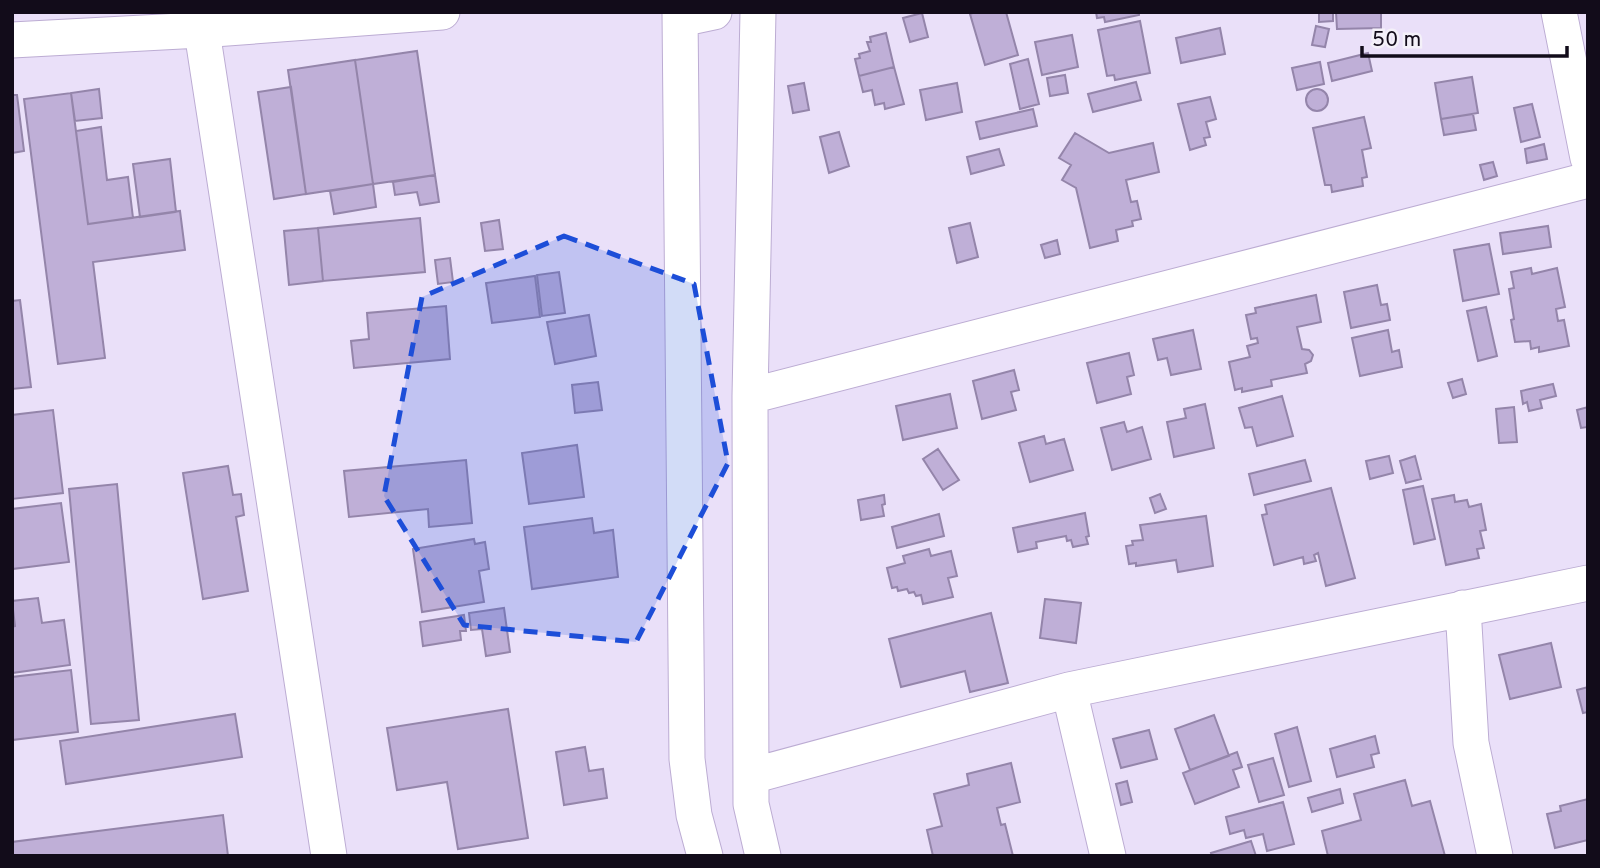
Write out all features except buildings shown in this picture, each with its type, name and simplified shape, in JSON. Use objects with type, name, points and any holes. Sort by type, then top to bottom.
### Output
[{"type":"street","points":[[12,40],[200,21],[442,12]]},
{"type":"street","points":[[758,12],[750,396],[751,804],[763,856]]},
{"type":"street","points":[[692,14],[687,759],[694,815],[705,856]]},
{"type":"street","points":[[200,21],[329,856]]},
{"type":"street","points":[[1570,25],[1588,158]]},
{"type":"street","points":[[750,396],[1588,180]]},
{"type":"street","points":[[751,776],[1069,690],[1588,583]]},
{"type":"street","points":[[1463,608],[1471,743],[1494,856]]},
{"type":"street","points":[[1069,690],[1108,856]]},
{"type":"highlighted area","points":[[564,236],[694,284],[728,463],[636,642],[464,625],[384,496],[422,297]]}]
